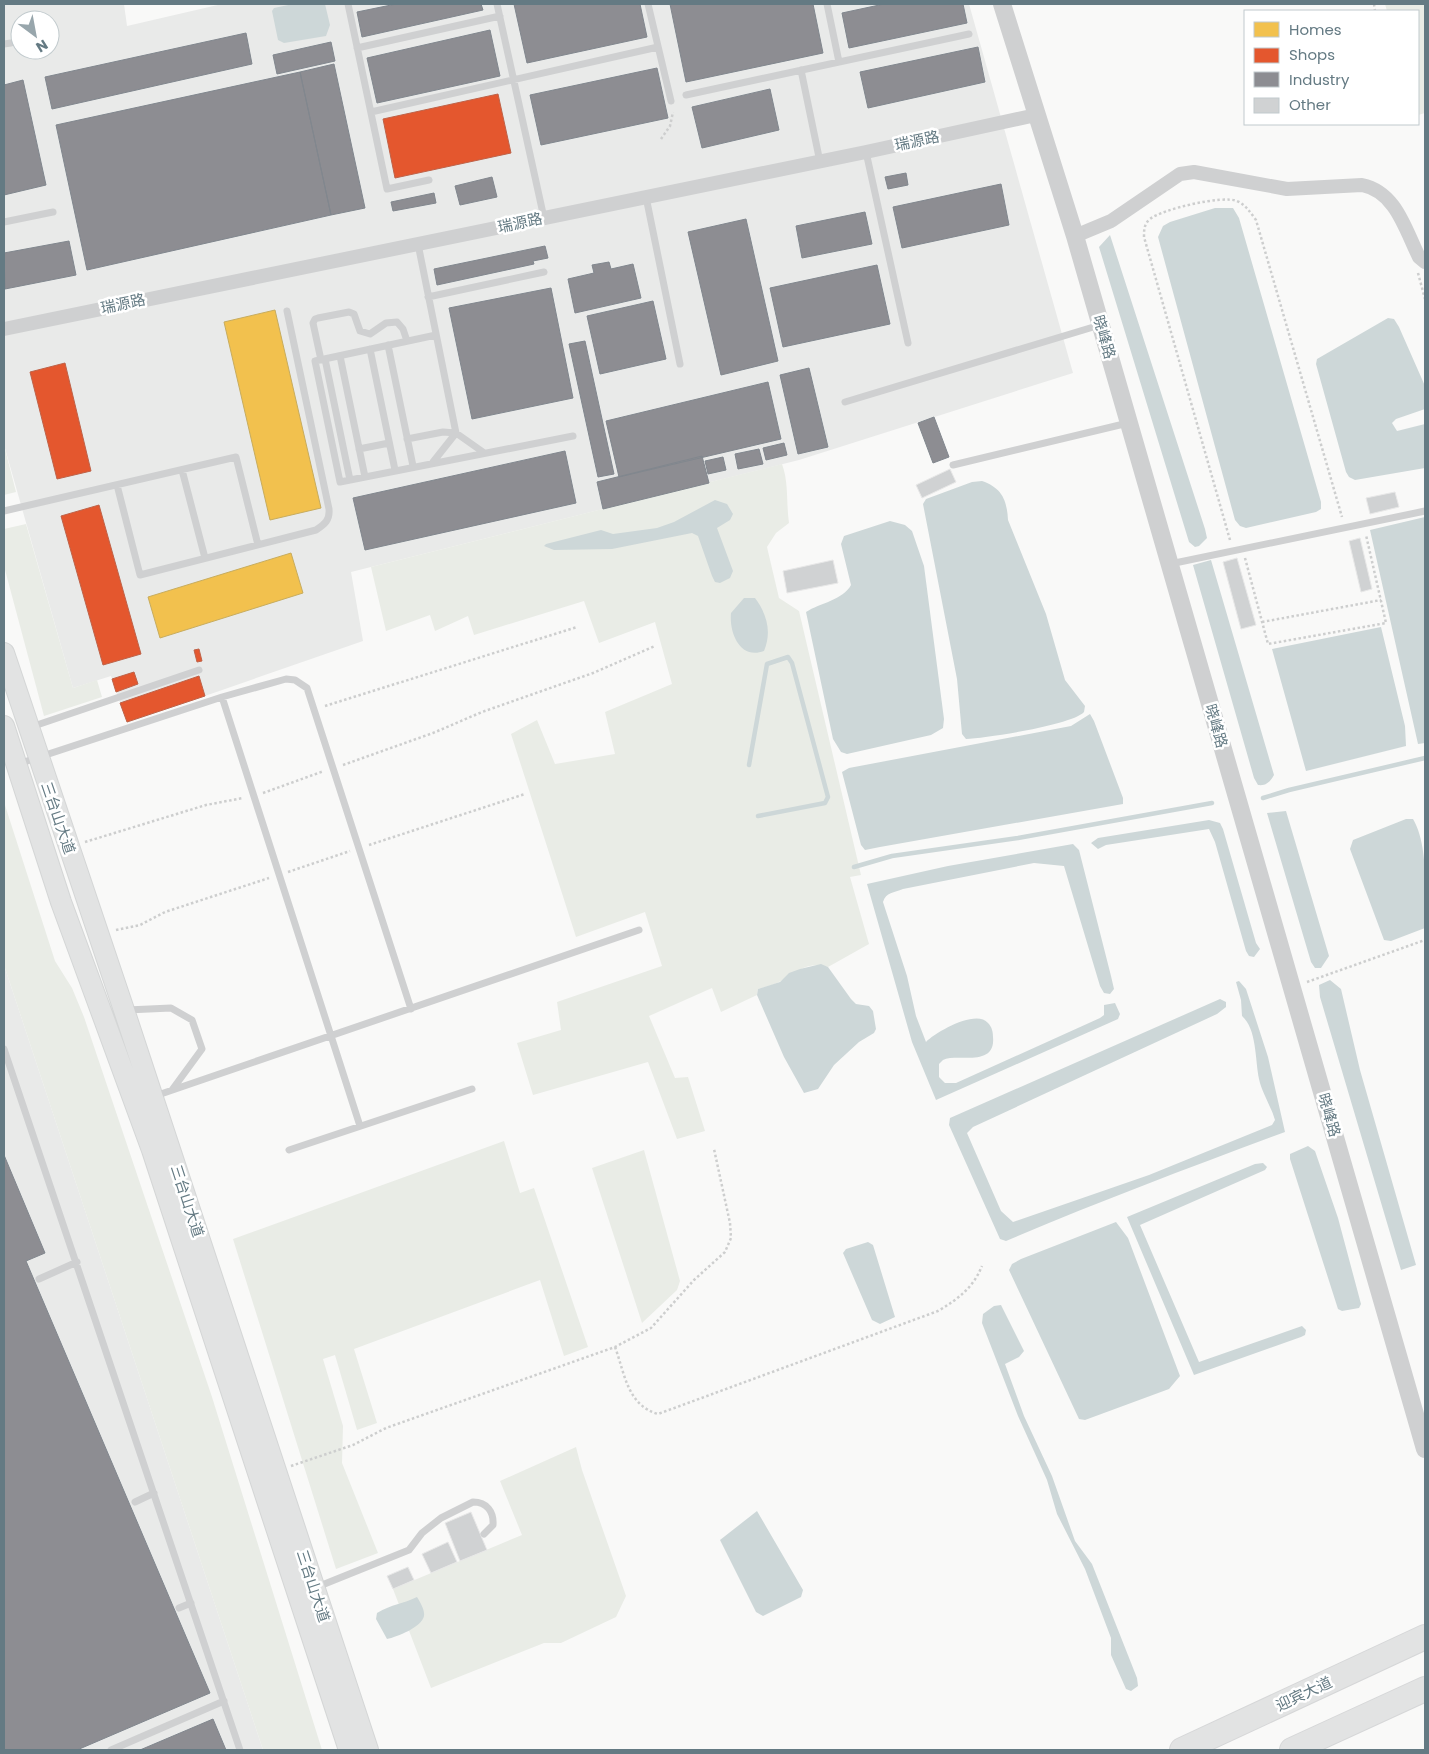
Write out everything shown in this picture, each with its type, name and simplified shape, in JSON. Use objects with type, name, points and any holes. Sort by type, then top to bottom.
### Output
[{"type":"highway","name":"迎宾大道","points":[[1182,1750],[1425,1637]]},
{"type":"highway","points":[[1292,1750],[1425,1689]]},
{"type":"main road","name":"三台山大道","points":[[4,654],[99,934],[368,1750]]},
{"type":"main road","name":"三台山大道","points":[[4,726],[10,762],[23,786],[62,902],[153,1097],[349,1750]]},
{"type":"street","name":"晓峰路","points":[[1002,4],[1075,236],[1425,1450]]},
{"type":"street","name":"瑞源路","points":[[4,329],[820,162],[1036,115]]},
{"type":"street","points":[[1075,236],[1110,221],[1186,172],[1287,189],[1362,185],[1373,188],[1393,204],[1422,259]]},
{"type":"lane","points":[[348,4],[387,189],[429,180]]},
{"type":"lane","points":[[497,4],[544,218]]},
{"type":"lane","points":[[648,4],[671,101]]},
{"type":"lane","points":[[829,4],[839,62]]},
{"type":"lane","points":[[357,48],[500,16]]},
{"type":"lane","points":[[686,95],[969,34]]},
{"type":"lane","points":[[371,112],[658,47]]},
{"type":"lane","points":[[801,70],[820,162]]},
{"type":"lane","points":[[866,152],[908,343]]},
{"type":"lane","points":[[646,197],[680,364]]},
{"type":"lane","points":[[4,222],[53,212]]},
{"type":"lane","points":[[418,244],[456,433],[433,462]]},
{"type":"lane","points":[[428,297],[544,272]]},
{"type":"lane","points":[[116,485],[140,575],[316,530],[326,524],[330,516],[287,311]]},
{"type":"lane","points":[[350,480],[328,371],[313,323],[314,319],[349,312],[354,314],[360,330],[370,334],[386,324],[397,322],[403,329],[407,341]]},
{"type":"lane","points":[[845,402],[1100,325]]},
{"type":"lane","points":[[436,335],[315,362],[340,482],[483,452],[573,436]]},
{"type":"lane","points":[[388,345],[413,466]]},
{"type":"lane","points":[[370,350],[395,470]]},
{"type":"lane","points":[[340,356],[365,477]]},
{"type":"lane","points":[[952,465],[1129,423]]},
{"type":"lane","points":[[407,439],[444,432],[456,433],[483,452]]},
{"type":"lane","points":[[359,449],[389,443]]},
{"type":"lane","points":[[4,511],[236,458],[258,545]]},
{"type":"lane","points":[[182,470],[205,558]]},
{"type":"lane","points":[[1170,564],[1425,511]]},
{"type":"lane","points":[[28,728],[200,670]]},
{"type":"lane","points":[[10,762],[38,758],[222,697],[286,679],[296,680],[307,688],[411,1009]]},
{"type":"lane","points":[[222,697],[360,1126]]},
{"type":"lane","points":[[153,1097],[639,930]]},
{"type":"lane","points":[[124,1010],[171,1008],[192,1020],[202,1049],[153,1097]]},
{"type":"lane","points":[[4,1049],[240,1750]]},
{"type":"lane","points":[[289,1150],[472,1089]]},
{"type":"lane","points":[[39,1279],[77,1262]]},
{"type":"lane","points":[[135,1502],[154,1493]]},
{"type":"lane","points":[[314,1588],[409,1550],[422,1533],[441,1518],[473,1502],[486,1506],[492,1514],[493,1525],[484,1534]]},
{"type":"lane","points":[[179,1608],[191,1603]]},
{"type":"lane","points":[[111,1750],[224,1701]]},
{"type":"path","points":[[661,139],[670,126],[674,114],[671,101]]},
{"type":"path","points":[[1233,551],[1144,237],[1144,226],[1150,219],[1164,212],[1222,198],[1236,200],[1248,208],[1256,220],[1345,528]]},
{"type":"path","points":[[1422,259],[1418,278],[1425,299]]},
{"type":"path","points":[[1242,549],[1268,644],[1386,623],[1363,524]]},
{"type":"path","points":[[1262,622],[1381,600]]},
{"type":"path","points":[[314,710],[577,627]]},
{"type":"path","points":[[68,847],[206,805],[253,796],[433,733],[482,712],[593,673],[655,646]]},
{"type":"path","points":[[99,934],[140,925],[165,912],[525,794]]},
{"type":"path","points":[[1292,987],[1425,940]]},
{"type":"path","points":[[276,1471],[353,1445],[386,1428],[615,1347],[651,1328],[694,1280],[724,1252],[731,1238],[730,1223],[714,1149]]},
{"type":"path","points":[[615,1347],[634,1400],[646,1410],[658,1414],[938,1311],[967,1292],[976,1280],[982,1266]]},
{"type":"shaded area","points":[[4,4],[124,4],[127,26],[222,4],[969,4],[1073,373],[799,460],[351,572],[363,641],[127,723],[111,676],[73,688],[4,445]]},
{"type":"shaded area","points":[[293,4],[325,4],[330,25],[326,36],[284,43],[278,40],[272,11],[274,8]]},
{"type":"shaded area","points":[[1385,4],[1425,4],[1425,113],[1419,115],[1419,10],[1387,10]]},
{"type":"shaded area","points":[[1215,208],[1233,208],[1239,218],[1321,502],[1321,509],[1316,512],[1246,528],[1240,526],[1235,520],[1158,237],[1163,226],[1170,222]]},
{"type":"shaded area","points":[[1110,235],[1205,529],[1207,538],[1199,546],[1195,547],[1189,542],[1099,247]]},
{"type":"shaded area","points":[[1388,318],[1394,319],[1399,327],[1425,386],[1425,409],[1396,419],[1392,423],[1397,431],[1425,424],[1425,468],[1355,480],[1349,477],[1346,472],[1316,364],[1317,359]]},
{"type":"shaded area","points":[[4,445],[16,492],[4,495]]},
{"type":"shaded area","points":[[782,464],[789,523],[776,533],[767,547],[779,598],[799,611],[861,875],[850,877],[869,944],[828,967],[815,965],[803,968],[778,982],[758,989],[757,995],[721,1012],[712,988],[649,1016],[675,1078],[688,1077],[705,1131],[677,1139],[648,1062],[533,1095],[517,1043],[561,1030],[557,1002],[662,966],[645,912],[576,937],[511,734],[537,720],[555,764],[615,754],[605,712],[672,684],[655,622],[599,643],[584,601],[474,635],[468,616],[435,631],[430,615],[386,631],[371,567]]},
{"type":"shaded area","points":[[982,481],[999,491],[1005,501],[1008,520],[1046,614],[1065,680],[1085,706],[1084,712],[1063,722],[992,736],[966,739],[962,734],[957,679],[923,504],[926,499],[972,482]]},
{"type":"shaded area","points":[[715,500],[727,504],[733,514],[730,520],[717,528],[733,571],[730,578],[720,583],[715,582],[698,536],[692,533],[612,549],[554,550],[544,546],[601,530],[613,534],[657,528],[674,522]]},
{"type":"shaded area","points":[[1425,517],[1425,743],[1418,744],[1370,530]]},
{"type":"shaded area","points":[[890,521],[905,525],[912,531],[924,566],[944,719],[943,728],[931,735],[847,754],[841,752],[833,739],[806,612],[837,598],[851,585],[841,544],[844,536]]},
{"type":"shaded area","points":[[26,524],[73,688],[97,680],[102,697],[44,716],[4,566],[4,529]]},
{"type":"shaded area","points":[[1211,560],[1274,775],[1269,782],[1263,785],[1258,785],[1254,778],[1193,565]]},
{"type":"shaded area","points":[[744,598],[755,598],[763,610],[768,630],[764,651],[748,652],[742,648],[734,636],[731,613]]},
{"type":"shaded area","points":[[1381,627],[1405,726],[1406,746],[1306,771],[1272,649]]},
{"type":"shaded area","points":[[1090,714],[1123,798],[1123,804],[865,850],[861,845],[842,772],[849,768],[1071,726]]},
{"type":"shaded area","points":[[4,802],[55,961],[72,988],[84,1017],[212,1397],[322,1750],[263,1750],[4,965]]},
{"type":"shaded area","points":[[1286,811],[1329,956],[1321,968],[1315,968],[1311,962],[1267,813]]},
{"type":"shaded area","points":[[1406,819],[1413,819],[1422,843],[1425,872],[1425,928],[1391,941],[1384,940],[1350,849],[1353,840]]},
{"type":"shaded area","points":[[1209,820],[1220,823],[1223,829],[1256,943],[1260,949],[1254,957],[1249,956],[1246,951],[1215,842],[1209,829],[1106,845],[1098,849],[1091,843],[1098,838]]},
{"type":"shaded area","points":[[1073,844],[1079,850],[1111,976],[1114,989],[1110,994],[1104,993],[1100,986],[1064,866],[1034,863],[903,889],[891,893],[884,899],[883,902],[907,976],[916,1016],[926,1042],[947,1028],[966,1020],[982,1019],[988,1023],[992,1030],[992,1047],[988,1053],[974,1058],[949,1058],[939,1064],[939,1077],[945,1083],[956,1083],[1100,1018],[1104,1015],[1104,1005],[1115,1003],[1120,1014],[1118,1019],[936,1100],[912,1042],[867,884],[948,866]]},
{"type":"shaded area","points":[[821,964],[828,967],[856,1004],[869,1006],[873,1011],[876,1029],[874,1033],[859,1042],[834,1065],[818,1089],[804,1093],[784,1057],[757,995],[758,989],[780,982],[789,973]]},
{"type":"shaded area","points":[[4,965],[263,1750],[4,1750]]},
{"type":"shaded area","points":[[1330,980],[1341,989],[1360,1070],[1416,1265],[1401,1270],[1320,997],[1319,985]]},
{"type":"shaded area","points":[[1239,981],[1246,989],[1268,1057],[1285,1132],[1006,1241],[1000,1239],[949,1125],[950,1118],[1220,999],[1226,1002],[1226,1007],[1217,1014],[973,1127],[967,1133],[1001,1211],[1013,1222],[1149,1175],[1272,1125],[1275,1120],[1259,1079],[1253,1037],[1247,1022],[1242,1016],[1241,1000],[1236,982]]},
{"type":"shaded area","points":[[504,1141],[520,1193],[534,1188],[588,1347],[564,1356],[540,1280],[354,1349],[377,1423],[357,1430],[335,1355],[323,1359],[343,1426],[342,1463],[378,1553],[336,1569],[233,1239]]},
{"type":"shaded area","points":[[1308,1146],[1315,1151],[1338,1218],[1361,1304],[1359,1308],[1342,1311],[1338,1309],[1290,1159],[1290,1154]]},
{"type":"shaded area","points":[[644,1150],[680,1281],[677,1290],[642,1323],[592,1168]]},
{"type":"shaded area","points":[[1263,1163],[1267,1167],[1265,1170],[1140,1225],[1199,1362],[1302,1326],[1306,1330],[1305,1335],[1301,1337],[1194,1375],[1127,1217],[1255,1164]]},
{"type":"shaded area","points":[[1116,1222],[1128,1238],[1180,1376],[1169,1389],[1085,1420],[1079,1419],[1009,1270],[1012,1264],[1021,1259]]},
{"type":"shaded area","points":[[868,1242],[873,1245],[895,1317],[880,1324],[872,1320],[843,1253],[846,1249]]},
{"type":"shaded area","points":[[1001,1305],[1024,1351],[1019,1357],[1005,1364],[1024,1416],[1052,1476],[1075,1541],[1092,1564],[1137,1678],[1138,1686],[1131,1691],[1126,1689],[1111,1655],[1111,1638],[1085,1569],[1057,1514],[1047,1480],[1018,1416],[982,1323],[983,1314],[994,1306]]},
{"type":"shaded area","points":[[576,1447],[582,1470],[626,1596],[616,1617],[561,1643],[544,1643],[431,1688],[393,1589],[522,1535],[500,1481]]},
{"type":"shaded area","points":[[757,1511],[803,1590],[801,1597],[763,1616],[756,1612],[720,1540]]},
{"type":"shaded area","points":[[417,1597],[424,1611],[422,1620],[408,1631],[387,1639],[376,1619],[377,1613]]},
{"type":"building: Homes","points":[[275,310],[321,508],[270,520],[224,322]]},
{"type":"building: Homes","points":[[291,553],[303,593],[160,638],[148,597]]},
{"type":"building: Shops","points":[[498,94],[511,153],[395,178],[383,119]]},
{"type":"building: Shops","points":[[65,363],[91,471],[57,479],[30,372]]},
{"type":"building: Shops","points":[[99,505],[141,654],[103,665],[61,516]]},
{"type":"building: Shops","points":[[199,649],[202,661],[197,662],[194,650]]},
{"type":"building: Shops","points":[[134,672],[138,684],[116,692],[112,679]]},
{"type":"building: Shops","points":[[199,676],[205,696],[127,722],[120,703]]},
{"type":"building: Industry","points":[[396,4],[481,4],[483,10],[362,37],[357,12]]},
{"type":"building: Industry","points":[[514,4],[640,4],[647,37],[527,63]]},
{"type":"building: Industry","points":[[670,4],[813,4],[823,53],[686,82]]},
{"type":"building: Industry","points":[[884,4],[963,4],[967,23],[849,48],[842,13]]},
{"type":"building: Industry","points":[[490,30],[500,76],[377,103],[367,58]]},
{"type":"building: Industry","points":[[246,33],[252,64],[52,109],[45,77]]},
{"type":"building: Industry","points":[[331,42],[335,61],[277,74],[273,55]]},
{"type":"building: Industry","points":[[978,47],[985,82],[868,108],[860,72]]},
{"type":"building: Industry","points":[[334,64],[365,208],[331,215],[300,72]]},
{"type":"building: Industry","points":[[657,68],[668,118],[541,145],[530,95]]},
{"type":"building: Industry","points":[[300,72],[331,215],[87,270],[56,125]]},
{"type":"building: Industry","points":[[23,80],[46,185],[4,195],[4,85]]},
{"type":"building: Industry","points":[[770,89],[779,130],[702,148],[692,107]]},
{"type":"building: Industry","points":[[906,173],[908,185],[888,189],[885,177]]},
{"type":"building: Industry","points":[[492,177],[497,197],[460,205],[455,186]]},
{"type":"building: Industry","points":[[1001,184],[1009,225],[902,248],[893,207]]},
{"type":"building: Industry","points":[[434,193],[436,203],[393,211],[391,202]]},
{"type":"building: Industry","points":[[865,212],[872,244],[802,258],[796,226]]},
{"type":"building: Industry","points":[[746,219],[778,361],[721,375],[688,232]]},
{"type":"building: Industry","points":[[69,241],[76,275],[5,289],[4,253]]},
{"type":"building: Industry","points":[[545,246],[548,258],[533,261],[534,264],[437,285],[434,269]]},
{"type":"building: Industry","points":[[609,262],[611,269],[633,264],[641,298],[575,313],[568,279],[594,273],[592,265]]},
{"type":"building: Industry","points":[[877,265],[890,324],[783,347],[770,288]]},
{"type":"building: Industry","points":[[551,288],[573,398],[472,419],[449,308]]},
{"type":"building: Industry","points":[[653,301],[666,359],[600,374],[587,316]]},
{"type":"building: Industry","points":[[585,341],[614,474],[598,477],[569,344]]},
{"type":"building: Industry","points":[[809,368],[828,447],[798,454],[780,375]]},
{"type":"building: Industry","points":[[768,382],[781,439],[619,477],[606,421]]},
{"type":"building: Industry","points":[[934,417],[949,457],[933,463],[918,423]]},
{"type":"building: Industry","points":[[784,443],[787,455],[766,460],[763,448]]},
{"type":"building: Industry","points":[[759,449],[763,464],[738,469],[735,454]]},
{"type":"building: Industry","points":[[565,451],[576,503],[365,550],[353,498]]},
{"type":"building: Industry","points":[[702,456],[709,483],[603,509],[597,482]]},
{"type":"building: Industry","points":[[723,457],[726,470],[708,474],[705,461]]},
{"type":"building: Industry","points":[[4,1155],[45,1253],[26,1261],[210,1693],[77,1750],[4,1750]]},
{"type":"building: Industry","points":[[213,1719],[226,1750],[140,1750]]},
{"type":"building: Other","points":[[950,469],[956,482],[922,498],[916,485]]},
{"type":"building: Other","points":[[1395,492],[1399,507],[1370,514],[1366,498]]},
{"type":"building: Other","points":[[1360,538],[1372,589],[1361,592],[1349,541]]},
{"type":"building: Other","points":[[1237,558],[1256,625],[1241,629],[1223,562]]},
{"type":"building: Other","points":[[833,560],[838,583],[787,593],[783,571]]},
{"type":"building: Other","points":[[471,1512],[487,1550],[460,1561],[445,1523]]},
{"type":"building: Other","points":[[448,1542],[457,1562],[431,1573],[422,1554]]},
{"type":"building: Other","points":[[408,1567],[414,1580],[393,1589],[387,1576]]},
{"type":"waterway","points":[[749,765],[767,664],[788,657],[792,663],[828,797],[825,803],[758,816]]},
{"type":"waterway","points":[[1263,798],[1289,790],[1425,758]]},
{"type":"waterway","points":[[854,867],[892,856],[1018,838],[1212,803]]}]
